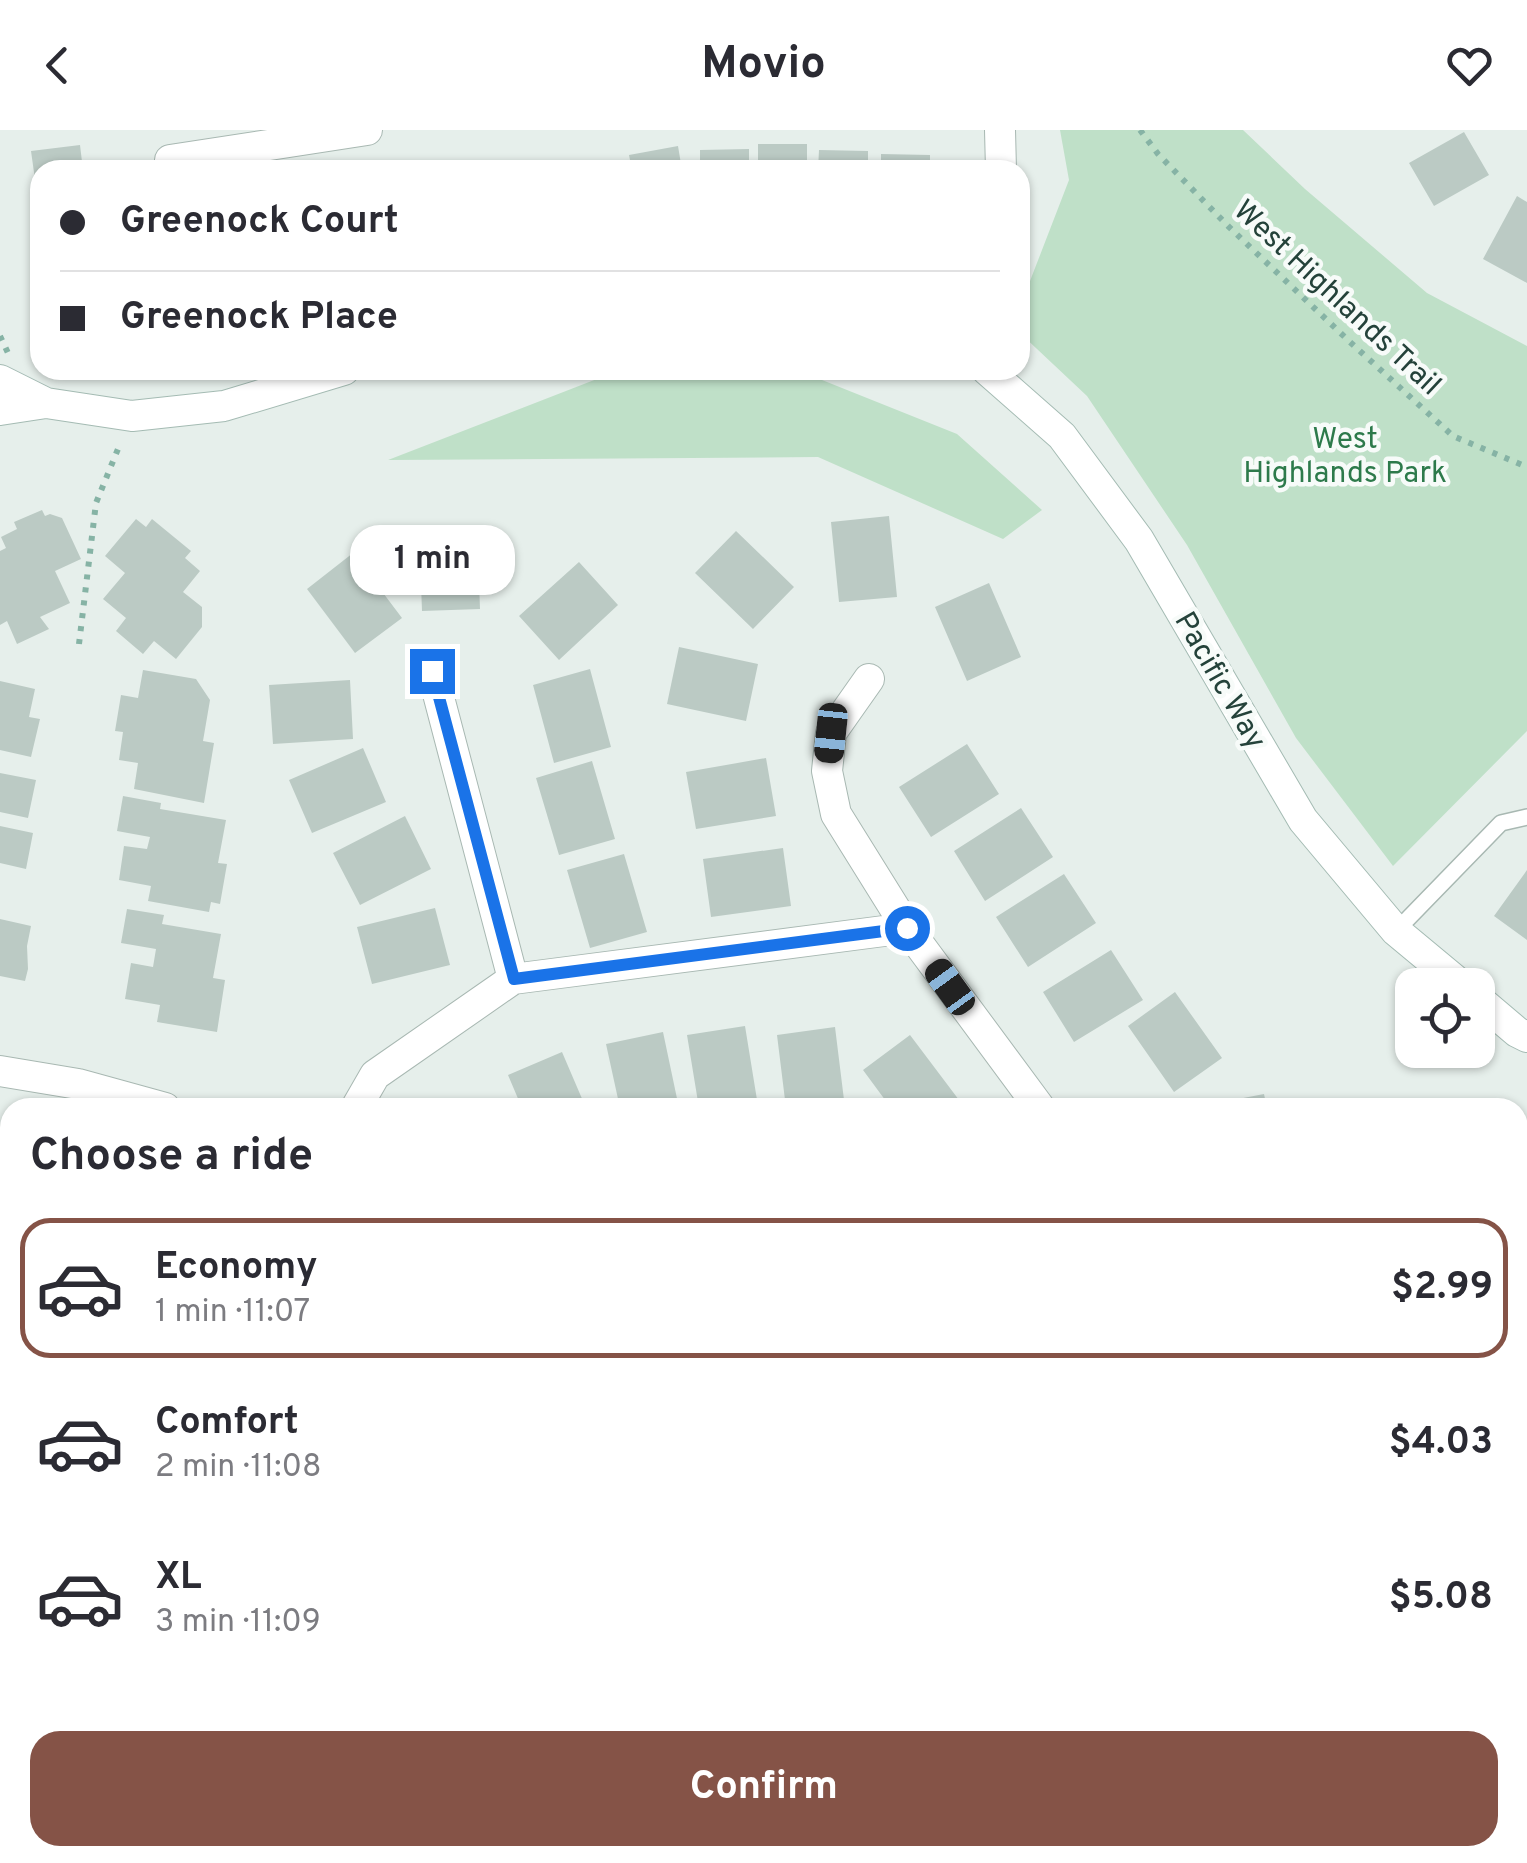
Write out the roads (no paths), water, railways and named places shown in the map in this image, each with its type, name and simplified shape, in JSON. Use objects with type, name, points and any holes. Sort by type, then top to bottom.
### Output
[{"type":"street","points":[[170,160],[367,130]]},
{"type":"street","points":[[1000,130],[1000,160]]},
{"type":"street","points":[[0,380],[46,403]]},
{"type":"street","points":[[0,410],[46,403],[132,416],[224,406],[311,380]]},
{"type":"street","name":"Pacific Way","points":[[998,380],[1062,436],[1128,525],[1303,820],[1396,930],[1441,968]]},
{"type":"street","points":[[432,671],[514,979]]},
{"type":"street","points":[[869,679],[831,733],[827,772],[836,814],[907,928],[1033,1098]]},
{"type":"street","points":[[362,1098],[375,1075],[514,979],[907,928]]},
{"type":"street","points":[[1495,1013],[1527,1037]]},
{"type":"street","points":[[0,1071],[78,1084],[129,1098]]},
{"type":"lane","points":[[1396,930],[1501,823],[1527,817]]},
{"type":"park label","name":"West Highlands Park","points":[[1345,455]]}]
